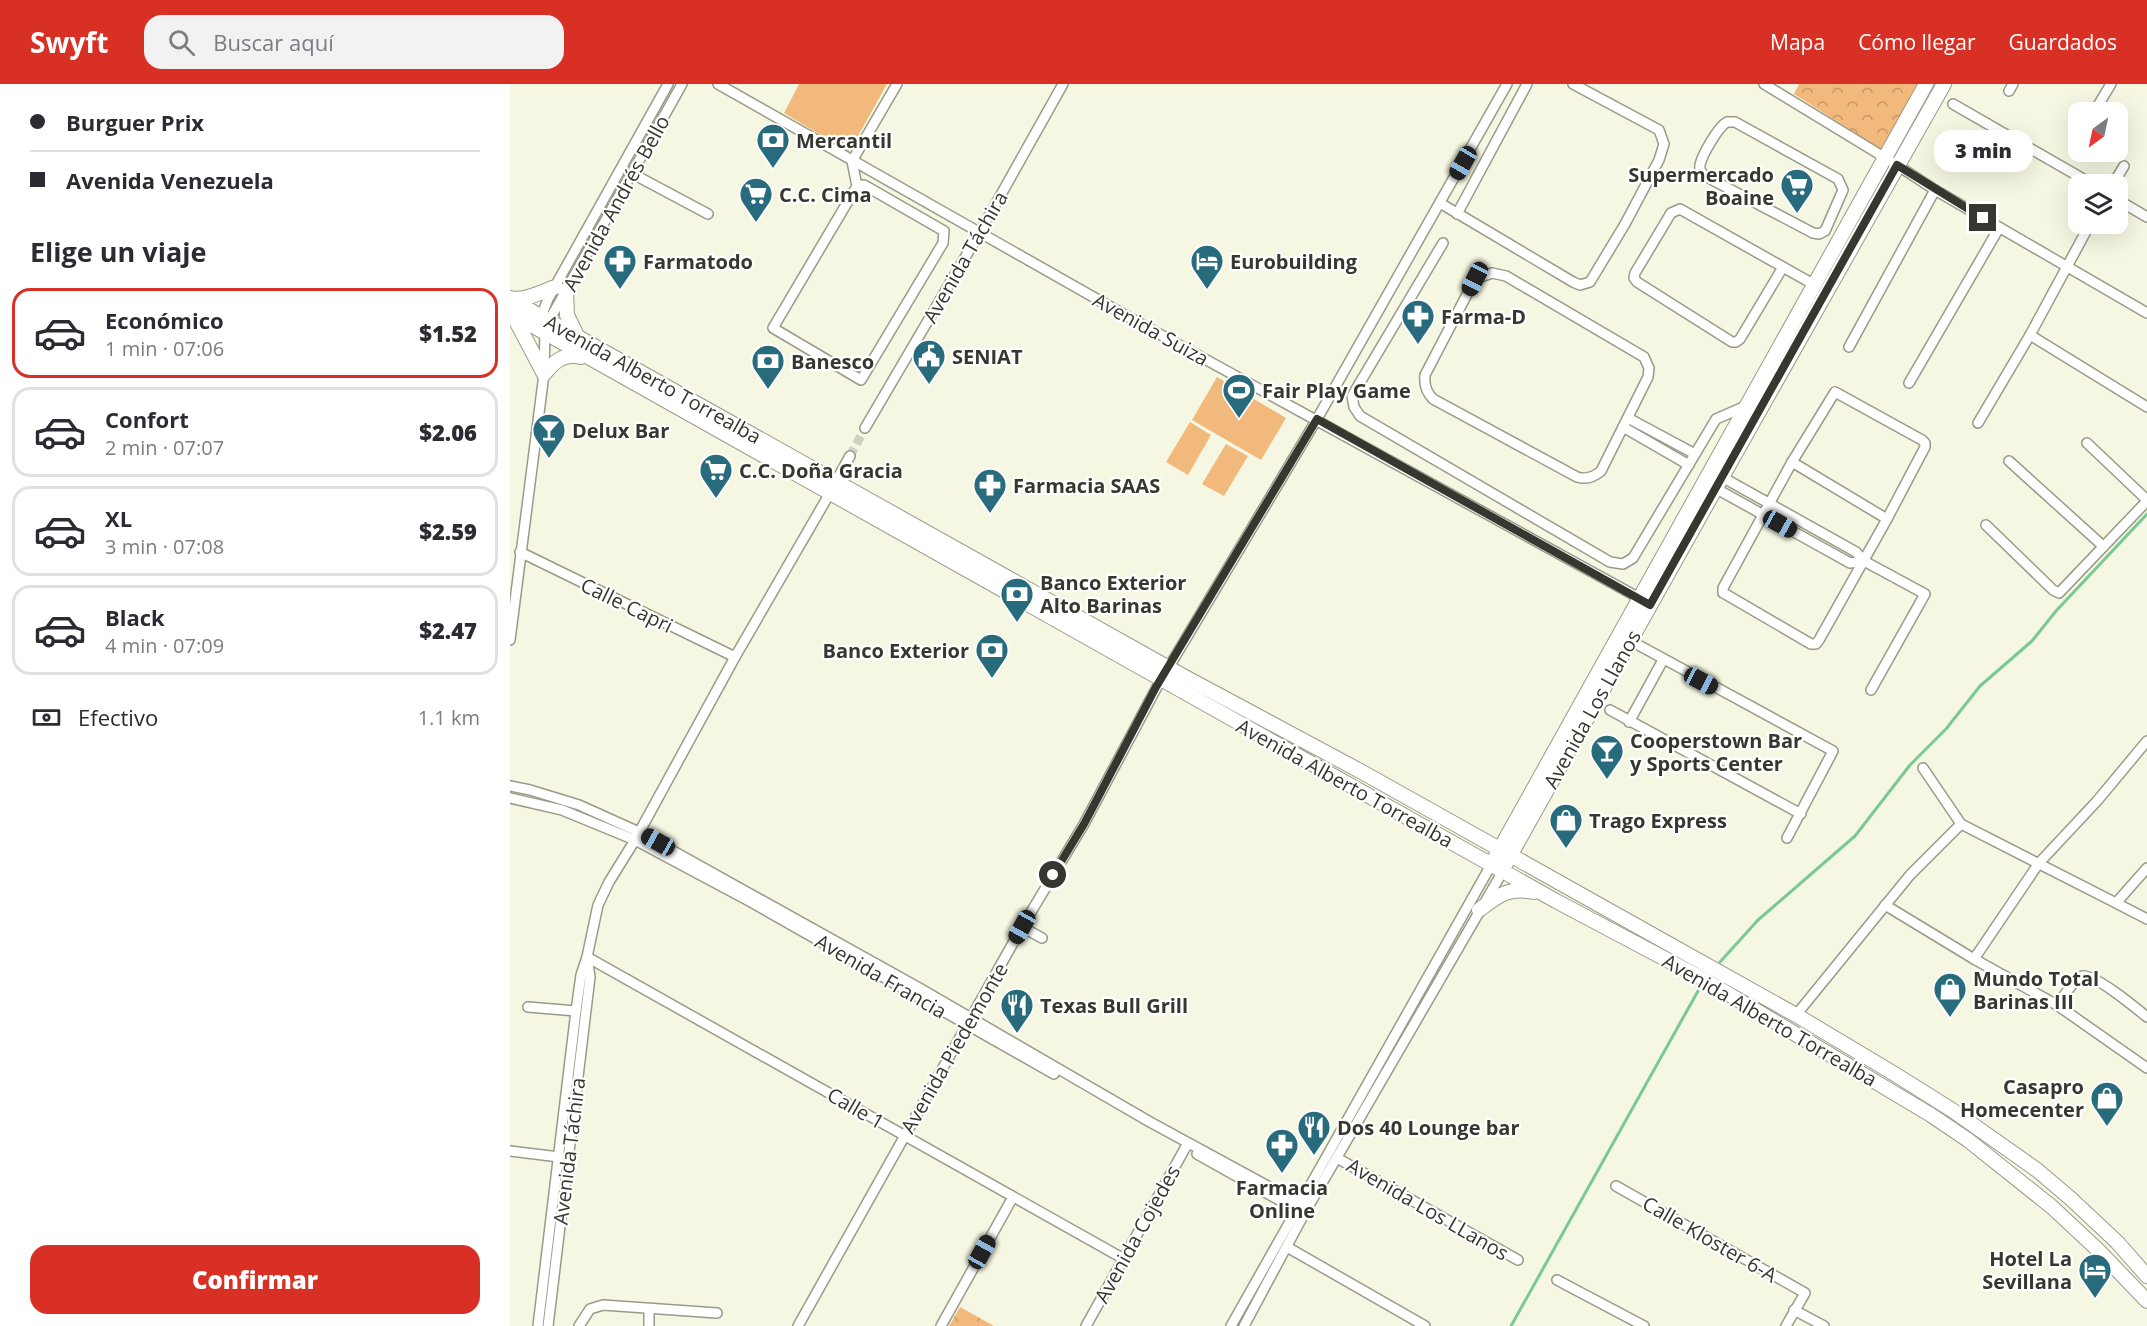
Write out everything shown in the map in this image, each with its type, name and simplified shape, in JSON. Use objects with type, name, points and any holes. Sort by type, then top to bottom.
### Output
[{"type":"main road","name":"Avenida Los Llanos","points":[[1497,868],[1645,601],[1746,406],[1926,84]]},
{"type":"main road","name":"Avenida Los Llanos","points":[[1504,853],[1631,641],[1645,601],[1718,482],[1944,84]]},
{"type":"main road","points":[[510,298],[516,300],[561,288],[567,315],[579,337]]},
{"type":"main road","name":"Avenida Alberto Torrealba","points":[[510,298],[588,358],[833,487]]},
{"type":"main road","points":[[512,314],[533,349],[544,374],[553,363],[563,357],[574,355],[588,358]]},
{"type":"main road","name":"Avenida Alberto Torrealba","points":[[512,314],[579,337],[833,487],[1165,673],[1497,868],[1705,980],[1897,1094],[1958,1134],[2060,1213],[2147,1301]]},
{"type":"main road","name":"Avenida Alberto Torrealba","points":[[1165,673],[1362,772],[1796,1015],[1952,1110],[2037,1170],[2070,1198],[2147,1276]]},
{"type":"main road","points":[[1479,910],[1512,890],[1544,894]]},
{"type":"street","name":"Avenida Andrés Bello","points":[[544,326],[561,288],[668,84]]},
{"type":"street","name":"Avenida Andrés Bello","points":[[561,288],[633,174],[682,84]]},
{"type":"street","name":"Avenida Suiza","points":[[718,84],[1132,319],[1645,601]]},
{"type":"street","points":[[857,186],[864,185],[944,231],[943,243],[861,380],[773,328],[857,186],[852,161],[897,84]]},
{"type":"street","name":"Avenida Táchira","points":[[865,429],[981,232],[1063,84]]},
{"type":"street","name":"Avenida Piedemonte","points":[[798,1326],[1022,927],[1084,824],[1165,673],[1317,419],[1507,84]]},
{"type":"street","points":[[1457,214],[1527,84]]},
{"type":"street","points":[[1440,203],[1572,282],[1584,284],[1593,279],[1659,160],[1664,144],[1659,130],[1574,84]]},
{"type":"street","points":[[1764,84],[1935,190],[2147,313]]},
{"type":"street","points":[[2100,102],[2110,84]]},
{"type":"street","points":[[1953,104],[2075,174]]},
{"type":"street","points":[[1727,122],[1735,122],[1838,179],[1844,190],[1836,208],[1825,231],[1816,234],[1706,177],[1700,165],[1719,128],[1727,122]]},
{"type":"street","points":[[2119,174],[2124,166]]},
{"type":"street","points":[[633,174],[708,214]]},
{"type":"street","points":[[1849,347],[1935,190]]},
{"type":"street","points":[[2128,206],[2147,217]]},
{"type":"street","points":[[1836,208],[1851,216]]},
{"type":"street","points":[[1783,267],[1736,342],[1722,336],[1634,278],[1665,223],[1675,210],[1680,209],[1783,267],[1813,284]]},
{"type":"street","points":[[1909,383],[1999,228]]},
{"type":"street","points":[[1978,423],[2030,335],[2084,234]]},
{"type":"street","points":[[1443,243],[1352,396],[1354,407],[1359,416],[1610,562],[1623,564],[1633,558],[1716,419],[1746,406]]},
{"type":"street","points":[[1492,273],[1506,276],[1644,357],[1648,364],[1648,377],[1628,418],[1601,471],[1593,477],[1581,478],[1433,399],[1425,388],[1425,375],[1475,279],[1492,273]]},
{"type":"street","points":[[510,640],[544,374],[544,326]]},
{"type":"street","points":[[2030,335],[2147,407]]},
{"type":"street","points":[[1835,392],[1925,443],[1887,519],[1816,644],[1811,644],[1723,592],[1723,588],[1768,503],[1792,462],[1835,392]]},
{"type":"street","points":[[1628,418],[1695,454]]},
{"type":"street","points":[[1623,427],[1689,465]]},
{"type":"street","points":[[1986,525],[2053,590],[2059,593],[2147,500],[2087,443]]},
{"type":"street","points":[[538,1326],[576,1011],[598,904],[850,456]]},
{"type":"street","points":[[2008,461],[2103,546]]},
{"type":"street","points":[[1792,462],[1887,519]]},
{"type":"street","points":[[1718,482],[1768,503],[1856,552],[1864,561],[1925,594],[1872,690]]},
{"type":"street","points":[[1718,482],[1763,514],[1850,563],[1864,561]]},
{"type":"street","points":[[1509,525],[1518,508]]},
{"type":"street","name":"Calle Capri","points":[[520,552],[735,657]]},
{"type":"street","points":[[1631,641],[1833,751],[1787,838]]},
{"type":"street","points":[[1629,722],[1663,660]]},
{"type":"street","points":[[1610,710],[1801,814]]},
{"type":"street","points":[[1974,959],[2039,863],[2097,801],[2147,741]]},
{"type":"street","points":[[1923,768],[1961,824],[2147,919]]},
{"type":"street","name":"Avenida Francia","points":[[510,786],[579,805],[1302,1208]]},
{"type":"street","name":"Avenida Francia","points":[[510,798],[562,810],[637,836]]},
{"type":"street","points":[[1796,1015],[1910,875],[1961,824]]},
{"type":"street","name":"Avenida Los Llanos","points":[[1244,1326],[1287,1246],[1302,1208],[1337,1158],[1479,910],[1497,868]]},
{"type":"street","name":"Avenida Los Llanos","points":[[1231,1326],[1302,1208],[1497,868]]},
{"type":"street","points":[[2116,903],[2147,868]]},
{"type":"street","points":[[1885,905],[1974,959],[2057,1005],[2147,1068]]},
{"type":"street","points":[[1022,927],[1042,938]]},
{"type":"street","name":"Calle 1","points":[[587,957],[1124,1259]]},
{"type":"street","name":"Avenida Táchira","points":[[548,1326],[585,976]]},
{"type":"street","points":[[2057,1005],[2082,976],[2087,976],[2147,1017]]},
{"type":"street","points":[[528,1007],[576,1011]]},
{"type":"street","name":"Avenida Cojedes","points":[[1086,1326],[1186,1145]]},
{"type":"street","points":[[510,1151],[559,1157]]},
{"type":"street","name":"Avenida Los LLanos","points":[[1337,1158],[1518,1260]]},
{"type":"street","name":"Calle Kloster 6-A","points":[[1616,1186],[1805,1293],[1794,1310]]},
{"type":"street","points":[[941,1326],[1013,1197]]},
{"type":"street","points":[[1287,1246],[1425,1326]]},
{"type":"street","points":[[1557,1280],[1644,1326]]},
{"type":"street","points":[[579,1326],[590,1309],[603,1305],[717,1313]]},
{"type":"street","points":[[649,1309],[649,1326]]},
{"type":"street","points":[[1786,1326],[1794,1310],[1824,1326]]},
{"type":"green space","points":[[799,84],[887,84],[849,152],[784,113]]},
{"type":"green space","points":[[1799,84],[1919,84],[1882,150],[1794,94]]},
{"type":"green space","name":"Fair Play Game","points":[[1217,377],[1286,418],[1261,460],[1192,420]]},
{"type":"green space","points":[[1190,422],[1211,435],[1188,475],[1166,462]]},
{"type":"green space","points":[[1226,444],[1248,456],[1224,496],[1202,484]]},
{"type":"green space","points":[[960,1307],[994,1326],[949,1326]]},
{"type":"waterway","points":[[1720,962],[1758,920],[1855,836],[1910,765],[1946,729],[1980,686],[2032,641],[2056,611],[2147,514]]},
{"type":"waterway","points":[[1511,1326],[1698,991]]},
{"type":"tunnel","points":[[850,456],[865,428]]},
{"type":"place","name":"Mercantil","points":[[773,169]]},
{"type":"place","name":"Supermercado Boaine","points":[[1797,214]]},
{"type":"place","name":"C.C. Cima","points":[[756,223]]},
{"type":"place","name":"Farmatodo","points":[[620,290]]},
{"type":"place","name":"Eurobuilding","points":[[1207,290]]},
{"type":"place","name":"Farma-D","points":[[1418,345]]},
{"type":"place","name":"SENIAT","points":[[929,385]]},
{"type":"place","name":"Banesco","points":[[768,390]]},
{"type":"place","name":"Fair Play Game","points":[[1239,419]]},
{"type":"place","name":"Delux Bar","points":[[549,459]]},
{"type":"place","name":"C.C. Doña Gracia","points":[[716,499]]},
{"type":"place","name":"Farmacia SAAS","points":[[990,514]]},
{"type":"place","name":"Banco Exterior Alto Barinas","points":[[1017,623]]},
{"type":"place","name":"Banco Exterior","points":[[992,679]]},
{"type":"place","name":"Cooperstown Bar y Sports Center","points":[[1607,780]]},
{"type":"place","name":"Trago Express","points":[[1566,849]]},
{"type":"place","name":"Mundo Total Barinas III","points":[[1950,1018]]},
{"type":"place","name":"Texas Bull Grill","points":[[1017,1034]]},
{"type":"place","name":"Casapro Homecenter","points":[[2107,1127]]},
{"type":"place","name":"Dos 40 Lounge bar","points":[[1314,1156]]},
{"type":"place","name":"Farmacia Online","points":[[1282,1174]]},
{"type":"place","name":"Hotel La Sevillana","points":[[2095,1299]]},
{"type":"route","points":[[1053,875],[1084,824],[1156,687],[1317,419],[1650,605],[1897,165],[1983,218]]}]
